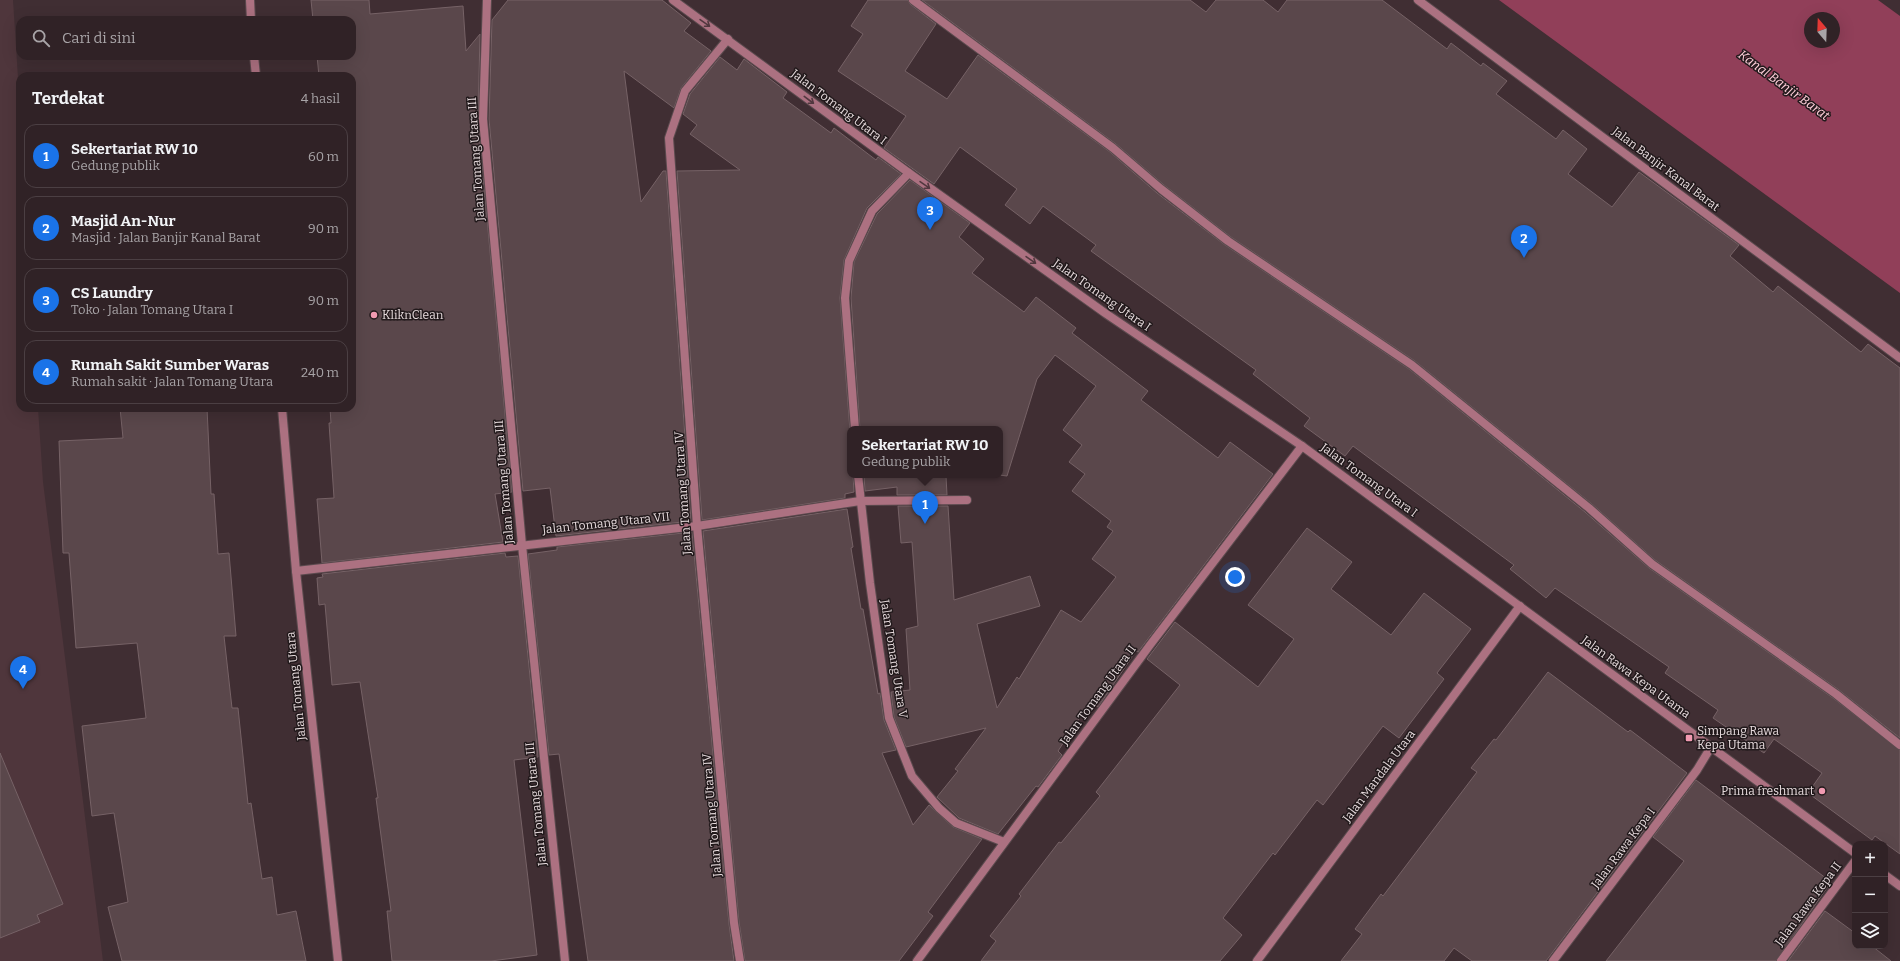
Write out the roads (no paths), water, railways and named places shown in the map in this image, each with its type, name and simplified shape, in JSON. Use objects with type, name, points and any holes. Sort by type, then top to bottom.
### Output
[{"type":"street","points":[[250,0],[251,16]]},
{"type":"street","name":"Jalan Tomang Utara III","points":[[487,0],[483,119],[522,545],[565,961]]},
{"type":"street","name":"Jalan Tomang Utara I","points":[[673,0],[908,173],[1105,313],[1302,446],[1520,606]]},
{"type":"street","points":[[912,0],[1113,148],[1161,189],[1228,241],[1412,365],[1589,508],[1652,564],[1836,694],[1900,745]]},
{"type":"street","name":"Jalan Banjir Kanal Barat","points":[[1418,0],[1900,358]]},
{"type":"street","name":"Jalan Tomang Utara IV","points":[[728,39],[685,91],[669,138],[697,526],[734,924],[740,961]]},
{"type":"street","points":[[254,60],[256,72]]},
{"type":"street","points":[[855,426],[845,298],[849,261],[872,211],[908,173]]},
{"type":"street","name":"Jalan Tomang Utara","points":[[282,412],[296,571],[338,961]]},
{"type":"street","name":"Jalan Tomang Utara II","points":[[917,961],[1150,645],[1302,446]]},
{"type":"street","name":"Jalan Tomang Utara V","points":[[858,478],[860,501],[890,718],[912,776],[938,808],[956,823],[1004,842]]},
{"type":"street","name":"Jalan Tomang Utara VII","points":[[296,571],[697,526],[860,501],[968,500]]},
{"type":"street","name":"Jalan Rawa Kepa Utama","points":[[1520,606],[1852,851]]},
{"type":"street","name":"Jalan Mandala Utara","points":[[1256,961],[1520,606]]},
{"type":"street","name":"Jalan Rawa Kepa I","points":[[1553,961],[1697,770],[1711,747]]},
{"type":"street","name":"Jalan Rawa Kepa II","points":[[1781,961],[1852,865]]},
{"type":"street","points":[[1888,877],[1900,886]]},
{"type":"water","name":"Kanal Banjir Barat","points":[[1499,0],[1878,0],[1900,16],[1900,293]]},
{"type":"place","name":"CS Laundry","points":[[930,230]]},
{"type":"place","name":"Masjid An-Nur","points":[[1524,258]]},
{"type":"place","name":"KliknClean","points":[[374,315]]},
{"type":"place","name":"Sekertariat RW 10","points":[[925,524]]},
{"type":"place","name":"Rumah Sakit Sumber Waras","points":[[23,689]]},
{"type":"place","name":"Simpang Rawa Kepa Utama","points":[[1689,738]]},
{"type":"place","name":"Prima freshmart","points":[[1822,791]]}]
